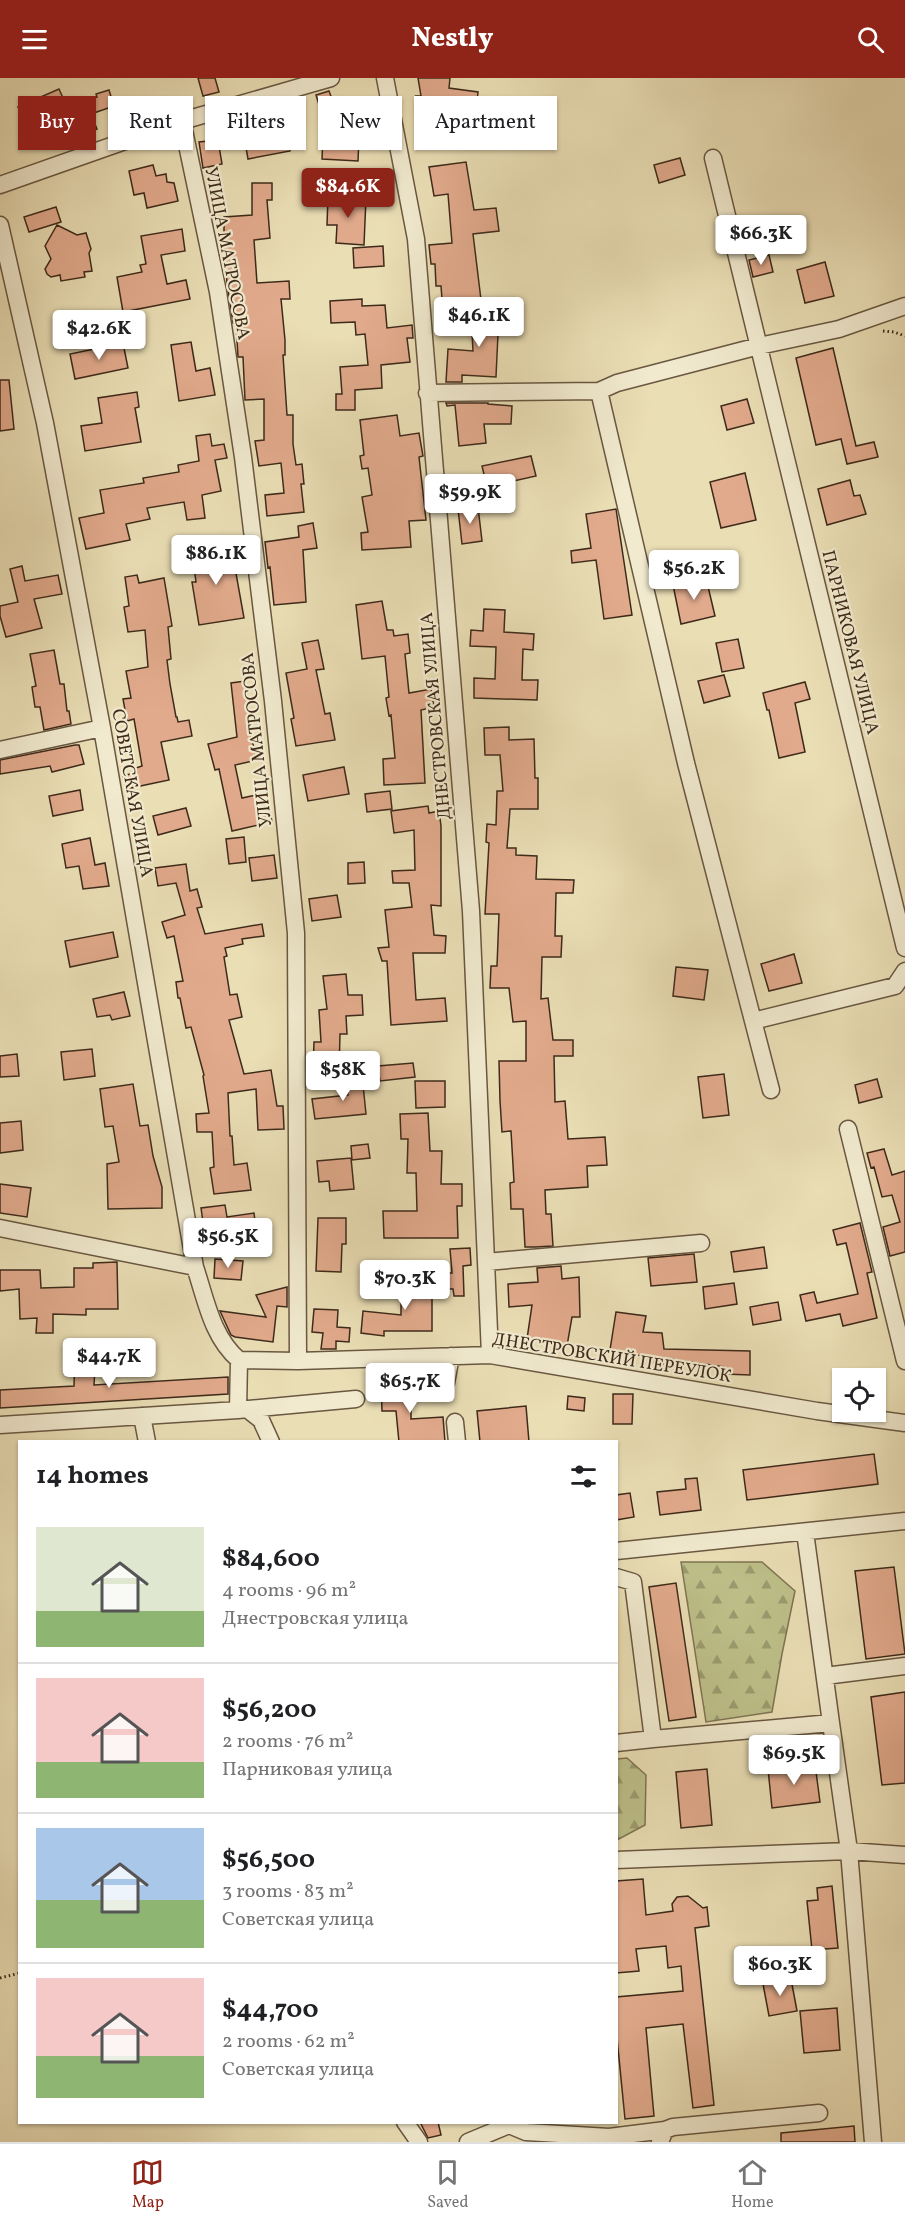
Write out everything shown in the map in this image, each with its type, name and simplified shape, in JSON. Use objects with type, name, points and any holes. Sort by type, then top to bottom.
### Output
[{"type":"street","points":[[193,119],[331,78]]},
{"type":"street","name":"ДНЕСТРОВСКАЯ УЛИЦА","points":[[385,78],[416,239],[471,911],[490,1354]]},
{"type":"street","points":[[0,185],[108,148]]},
{"type":"street","name":"УЛИЦА МАТРОСОВА","points":[[188,150],[218,292],[243,457],[273,700],[296,933],[298,1361]]},
{"type":"street","name":"ПАРНИКОВАЯ УЛИЦА","points":[[713,158],[905,948]]},
{"type":"street","name":"СОВЕТСКАЯ УЛИЦА","points":[[0,225],[45,423],[102,728],[195,1267],[218,1336],[238,1360]]},
{"type":"street","points":[[427,393],[599,392],[617,383],[759,346],[839,329],[905,306]]},
{"type":"street","points":[[599,392],[686,763],[771,1090]]},
{"type":"street","points":[[0,750],[102,728]]},
{"type":"street","points":[[753,1021],[895,986],[905,971]]},
{"type":"street","points":[[848,1129],[905,1361]]},
{"type":"street","points":[[0,1228],[195,1267]]},
{"type":"street","points":[[486,1262],[701,1243]]},
{"type":"street","name":"ДНЕСТРОВСКИЙ ПЕРЕУЛОК","points":[[238,1360],[298,1361],[490,1354],[817,1411],[905,1423]]},
{"type":"street","points":[[446,1383],[451,1356]]},
{"type":"street","points":[[238,1360],[243,1409]]},
{"type":"street","points":[[0,1425],[356,1399]]},
{"type":"street","points":[[243,1409],[261,1420],[271,1440]]},
{"type":"street","points":[[142,1416],[147,1440]]},
{"type":"street","points":[[455,1422],[457,1440]]},
{"type":"street","points":[[618,1551],[905,1521]]},
{"type":"street","points":[[805,1532],[849,1851],[873,2142]]},
{"type":"street","points":[[618,1578],[633,1582],[653,1739]]},
{"type":"street","points":[[825,1676],[905,1666]]},
{"type":"street","points":[[618,1743],[831,1723]]},
{"type":"street","points":[[618,1860],[849,1851],[905,1855]]},
{"type":"street","points":[[468,2142],[509,2124],[526,2132],[662,2136],[673,2127],[819,2113]]},
{"type":"street","points":[[406,2124],[419,2142]]},
{"type":"path","points":[[0,1978],[18,1974]]},
{"type":"green space","points":[[681,1562],[762,1562],[795,1591],[772,1712],[706,1722]]},
{"type":"green space","points":[[627,1758],[646,1775],[645,1825],[618,1839],[618,1759]]},
{"type":"building","points":[[198,78],[215,78],[219,92],[203,96]]},
{"type":"building","points":[[418,78],[450,78],[449,88],[478,92],[478,96],[421,96]]},
{"type":"building","points":[[59,89],[62,96],[43,96]]},
{"type":"building","points":[[109,90],[111,96],[108,96],[108,108],[96,112],[96,94]]},
{"type":"building","points":[[329,91],[331,96],[318,96],[318,101],[316,95]]},
{"type":"building","points":[[205,141],[205,150],[220,150],[222,164],[203,168],[199,142]]},
{"type":"building","points":[[246,150],[290,150],[290,151],[248,159]]},
{"type":"building","points":[[322,150],[358,150],[358,161],[322,159]]},
{"type":"building","points":[[680,158],[685,175],[659,183],[654,165]]},
{"type":"building","points":[[466,162],[474,210],[496,208],[499,231],[473,234],[482,308],[443,312],[441,286],[436,286],[435,264],[431,264],[429,245],[452,243],[448,194],[434,196],[429,167]]},
{"type":"building","points":[[153,165],[156,176],[166,174],[167,182],[174,183],[178,201],[147,208],[144,193],[134,195],[129,171]]},
{"type":"building","points":[[252,183],[272,183],[272,200],[267,200],[270,238],[254,240],[257,283],[289,281],[290,299],[281,299],[285,340],[285,355],[283,355],[287,415],[293,415],[296,465],[302,464],[304,484],[301,484],[304,512],[267,516],[265,495],[284,493],[281,463],[259,466],[255,441],[264,440],[264,399],[245,400],[243,357],[238,357],[236,323],[233,323],[224,244],[224,217],[252,215]]},
{"type":"building","points":[[328,197],[366,198],[364,245],[336,243],[337,225],[327,225]]},
{"type":"building","points":[[56,207],[61,222],[29,232],[24,217]]},
{"type":"building","points":[[57,225],[77,235],[86,233],[91,249],[89,253],[92,271],[84,272],[85,277],[61,281],[60,275],[51,277],[47,274],[45,269],[51,259],[45,246]]},
{"type":"building","points":[[182,229],[185,251],[161,255],[167,284],[186,280],[190,299],[123,312],[117,277],[142,272],[140,265],[146,264],[141,236]]},
{"type":"building","points":[[383,246],[384,266],[354,268],[353,248]]},
{"type":"building","points":[[769,255],[773,272],[753,277],[749,260]]},
{"type":"building","points":[[825,262],[834,296],[805,303],[797,270]]},
{"type":"building","points":[[362,299],[362,306],[385,305],[387,328],[412,325],[413,338],[407,338],[410,362],[381,365],[382,388],[355,390],[355,410],[336,410],[336,394],[342,394],[340,367],[368,365],[365,334],[356,335],[355,322],[331,323],[330,301]]},
{"type":"building","points":[[508,311],[509,334],[498,334],[496,377],[462,375],[462,382],[446,382],[448,349],[473,351],[471,314]]},
{"type":"building","points":[[191,342],[196,371],[210,368],[215,395],[179,401],[171,345]]},
{"type":"building","points":[[123,343],[128,368],[75,379],[70,354]]},
{"type":"building","points":[[833,348],[856,446],[874,442],[878,457],[847,464],[841,439],[816,445],[796,358]]},
{"type":"building","points":[[0,380],[9,380],[14,429],[0,431]]},
{"type":"building","points":[[137,392],[139,407],[135,408],[141,442],[85,451],[81,426],[102,423],[98,398]]},
{"type":"building","points":[[747,399],[754,423],[727,430],[721,406]]},
{"type":"building","points":[[446,403],[488,403],[512,406],[511,424],[484,424],[486,443],[459,446],[455,405],[447,406]]},
{"type":"building","points":[[397,415],[400,436],[419,433],[423,456],[419,457],[426,520],[409,521],[411,547],[362,550],[361,533],[368,532],[362,497],[372,495],[368,468],[362,469],[360,456],[364,455],[360,420]]},
{"type":"building","points":[[210,434],[212,446],[224,444],[227,458],[215,460],[221,491],[202,495],[205,518],[187,520],[184,502],[147,508],[150,519],[126,524],[130,540],[86,549],[79,518],[104,513],[100,490],[144,483],[143,478],[179,472],[178,465],[199,461],[196,436]]},
{"type":"building","points":[[531,456],[536,476],[487,487],[482,466]]},
{"type":"building","points":[[745,473],[756,520],[721,528],[710,482]]},
{"type":"building","points":[[850,480],[854,496],[860,495],[866,514],[827,525],[818,489]]},
{"type":"building","points":[[478,507],[482,541],[462,544],[458,509]]},
{"type":"building","points":[[616,509],[632,615],[604,619],[596,560],[572,563],[571,551],[591,548],[586,514]]},
{"type":"building","points":[[313,523],[317,548],[303,550],[306,602],[274,605],[265,542],[299,537],[298,526]]},
{"type":"building","points":[[207,542],[209,555],[232,551],[244,618],[199,625],[192,582],[196,582],[191,544]]},
{"type":"building","points":[[22,566],[25,581],[58,575],[62,594],[34,599],[42,628],[6,637],[0,616],[0,606],[18,602],[10,569]]},
{"type":"building","points":[[137,575],[139,583],[164,578],[172,626],[168,627],[171,659],[167,660],[170,684],[178,722],[189,720],[192,736],[161,742],[169,780],[126,789],[123,776],[137,772],[136,768],[142,766],[134,719],[127,721],[123,699],[131,698],[126,671],[148,667],[145,630],[128,632],[124,607],[129,606],[125,577]]},
{"type":"building","points":[[706,578],[715,616],[681,624],[673,585]]},
{"type":"building","points":[[382,601],[387,630],[393,630],[394,636],[408,634],[410,653],[405,654],[409,693],[431,689],[434,707],[421,710],[425,783],[384,785],[383,759],[395,758],[391,715],[389,716],[386,698],[389,697],[385,656],[362,659],[356,605]]},
{"type":"building","points":[[484,609],[505,610],[504,632],[534,634],[533,650],[523,649],[522,680],[538,680],[537,700],[474,698],[474,678],[495,679],[496,647],[470,646],[471,630],[483,631]]},
{"type":"building","points":[[738,639],[744,668],[722,672],[716,643]]},
{"type":"building","points":[[318,640],[324,669],[316,670],[325,714],[330,713],[335,740],[296,746],[291,719],[294,718],[286,673],[307,669],[302,643]]},
{"type":"building","points":[[54,650],[60,684],[64,684],[71,724],[44,730],[40,707],[35,707],[32,687],[36,686],[30,654]]},
{"type":"building","points":[[724,675],[730,696],[704,703],[698,681]]},
{"type":"building","points":[[245,681],[251,727],[249,728],[257,760],[235,765],[242,798],[266,793],[272,822],[232,831],[219,769],[215,770],[208,744],[237,737],[231,683]]},
{"type":"building","points":[[805,682],[810,699],[795,703],[805,752],[779,758],[763,693]]},
{"type":"building","points":[[509,727],[509,740],[534,739],[538,809],[510,809],[507,848],[516,848],[516,855],[537,856],[536,879],[574,880],[573,893],[556,893],[555,936],[562,936],[561,957],[542,957],[541,999],[548,998],[553,1040],[573,1040],[573,1056],[554,1056],[555,1102],[565,1101],[568,1139],[605,1137],[607,1165],[587,1166],[588,1187],[545,1190],[546,1214],[551,1214],[553,1246],[525,1247],[523,1209],[511,1209],[510,1183],[514,1182],[511,1131],[502,1132],[499,1061],[526,1061],[526,1021],[513,1022],[509,988],[490,988],[491,966],[497,966],[499,914],[485,914],[489,843],[486,842],[487,824],[496,825],[497,791],[503,791],[500,755],[485,755],[484,728]]},
{"type":"building","points":[[79,745],[84,764],[52,772],[50,766],[0,774],[0,760]]},
{"type":"building","points":[[344,767],[349,794],[308,801],[303,775]]},
{"type":"building","points":[[80,790],[83,810],[53,816],[49,796]]},
{"type":"building","points":[[390,791],[392,809],[367,812],[365,794]]},
{"type":"building","points":[[428,806],[429,813],[439,811],[441,826],[441,906],[431,905],[434,935],[446,936],[445,953],[413,953],[416,1000],[445,998],[447,1021],[391,1025],[387,961],[382,961],[378,948],[389,947],[385,910],[412,907],[409,883],[393,883],[392,871],[415,870],[414,830],[394,833],[391,811]]},
{"type":"building","points":[[186,808],[191,826],[158,835],[153,816]]},
{"type":"building","points":[[244,837],[246,862],[229,864],[226,839]]},
{"type":"building","points":[[90,838],[95,865],[105,863],[109,886],[83,889],[79,866],[66,868],[62,844]]},
{"type":"building","points":[[274,855],[277,878],[252,881],[249,858]]},
{"type":"building","points":[[364,862],[365,883],[348,884],[348,863]]},
{"type":"building","points":[[186,864],[190,891],[197,889],[202,907],[197,908],[205,934],[262,924],[264,936],[242,939],[243,944],[225,948],[227,956],[224,957],[230,995],[237,994],[242,1017],[229,1020],[244,1074],[271,1070],[277,1106],[283,1106],[284,1129],[258,1130],[256,1089],[228,1093],[234,1165],[247,1163],[251,1190],[214,1194],[210,1168],[214,1167],[212,1132],[197,1132],[196,1114],[209,1113],[204,1075],[191,1027],[186,1028],[180,998],[178,998],[176,982],[183,981],[174,936],[167,938],[162,922],[185,915],[176,883],[158,886],[155,868]]},
{"type":"building","points":[[337,895],[341,917],[312,921],[309,899]]},
{"type":"building","points":[[113,932],[118,957],[70,967],[65,941]]},
{"type":"building","points":[[794,954],[802,983],[769,991],[761,964]]},
{"type":"building","points":[[676,967],[708,970],[704,1000],[673,996]]},
{"type":"building","points":[[346,974],[348,995],[362,995],[363,1015],[346,1016],[347,1034],[340,1034],[339,1072],[313,1071],[314,1042],[321,1042],[319,1010],[327,1009],[323,976]]},
{"type":"building","points":[[124,992],[130,1016],[112,1020],[110,1015],[97,1017],[93,999]]},
{"type":"building","points":[[92,1049],[95,1076],[64,1080],[61,1052]]},
{"type":"building","points":[[17,1054],[19,1076],[0,1077],[0,1056]]},
{"type":"building","points":[[413,1063],[415,1077],[380,1081],[378,1066]]},
{"type":"building","points":[[724,1074],[729,1115],[703,1118],[698,1077]]},
{"type":"building","points":[[362,1075],[366,1114],[315,1119],[312,1099],[348,1095],[346,1077]]},
{"type":"building","points":[[877,1079],[882,1097],[859,1103],[855,1085]]},
{"type":"building","points":[[415,1081],[445,1081],[445,1107],[416,1108]]},
{"type":"building","points":[[133,1084],[140,1126],[148,1125],[153,1156],[162,1187],[162,1208],[108,1209],[107,1164],[119,1162],[113,1126],[105,1127],[100,1089]]},
{"type":"building","points":[[428,1113],[430,1151],[442,1151],[441,1184],[462,1184],[462,1206],[457,1206],[458,1238],[384,1238],[383,1211],[417,1211],[416,1173],[407,1173],[408,1139],[401,1139],[400,1114]]},
{"type":"building","points":[[21,1121],[23,1150],[0,1153],[0,1123]]},
{"type":"building","points":[[368,1144],[370,1158],[352,1160],[351,1146]]},
{"type":"building","points":[[884,1149],[892,1175],[905,1171],[905,1252],[890,1256],[883,1227],[900,1222],[892,1195],[882,1197],[874,1167],[871,1168],[867,1153]]},
{"type":"building","points":[[351,1158],[354,1189],[330,1191],[329,1181],[319,1182],[317,1161]]},
{"type":"building","points":[[0,1184],[31,1188],[27,1217],[0,1213]]},
{"type":"building","points":[[225,1205],[227,1217],[254,1213],[256,1229],[205,1236],[201,1208]]},
{"type":"building","points":[[318,1218],[346,1218],[346,1244],[342,1244],[341,1272],[316,1271]]},
{"type":"building","points":[[860,1223],[872,1272],[867,1273],[877,1318],[843,1326],[840,1314],[806,1321],[800,1295],[814,1292],[817,1303],[858,1294],[846,1243],[837,1245],[833,1230]]},
{"type":"building","points":[[764,1247],[767,1268],[734,1272],[731,1252]]},
{"type":"building","points":[[470,1248],[471,1265],[463,1266],[464,1296],[454,1296],[453,1289],[436,1289],[436,1273],[452,1273],[450,1249]]},
{"type":"building","points":[[694,1254],[697,1282],[651,1286],[648,1258]]},
{"type":"building","points":[[215,1259],[243,1261],[241,1280],[214,1278]]},
{"type":"building","points":[[117,1262],[118,1309],[86,1309],[86,1315],[53,1314],[53,1333],[36,1333],[37,1318],[20,1319],[19,1289],[0,1291],[0,1270],[40,1270],[41,1288],[74,1287],[74,1268],[93,1268],[93,1263]]},
{"type":"building","points":[[561,1266],[562,1279],[579,1277],[580,1317],[572,1317],[567,1346],[527,1339],[532,1305],[509,1307],[508,1284],[538,1282],[537,1268]]},
{"type":"building","points":[[401,1278],[432,1278],[432,1331],[384,1331],[384,1336],[361,1333],[363,1311],[401,1315]]},
{"type":"building","points":[[734,1283],[737,1304],[705,1309],[703,1287]]},
{"type":"building","points":[[287,1287],[287,1307],[277,1306],[273,1342],[231,1335],[220,1311],[266,1317],[256,1295]]},
{"type":"building","points":[[778,1302],[781,1320],[753,1325],[750,1307]]},
{"type":"building","points":[[314,1309],[338,1310],[337,1327],[350,1328],[349,1342],[336,1341],[336,1349],[321,1349],[323,1333],[312,1332]]},
{"type":"building","points":[[616,1312],[646,1316],[643,1332],[662,1333],[664,1349],[750,1351],[750,1375],[724,1374],[724,1367],[664,1358],[664,1364],[648,1362],[648,1357],[610,1350]]},
{"type":"building","points":[[75,1351],[96,1352],[94,1385],[228,1377],[228,1394],[0,1408],[0,1390],[74,1386]]},
{"type":"building","points":[[381,1380],[411,1380],[411,1419],[443,1417],[445,1440],[399,1440],[396,1411],[382,1411]]},
{"type":"building","points":[[613,1394],[633,1394],[632,1424],[613,1424]]},
{"type":"building","points":[[568,1396],[585,1398],[584,1411],[567,1409]]},
{"type":"building","points":[[526,1406],[529,1440],[480,1440],[477,1411]]},
{"type":"building","points":[[874,1454],[878,1484],[747,1500],[743,1470]]},
{"type":"building","points":[[697,1478],[701,1510],[660,1515],[657,1492],[686,1489],[685,1479]]},
{"type":"building","points":[[630,1493],[634,1517],[618,1520],[618,1495]]},
{"type":"building","points":[[894,1567],[905,1654],[866,1659],[855,1571]]},
{"type":"building","points":[[676,1583],[696,1717],[669,1721],[649,1587]]},
{"type":"building","points":[[905,1692],[905,1783],[882,1785],[871,1697]]},
{"type":"building","points":[[815,1764],[820,1802],[772,1808],[768,1769]]},
{"type":"building","points":[[707,1769],[712,1825],[681,1828],[676,1772]]},
{"type":"building","points":[[643,1879],[646,1915],[673,1911],[672,1904],[677,1897],[688,1896],[703,1908],[707,1907],[709,1926],[695,1928],[714,2105],[693,2108],[683,2024],[646,2028],[654,2116],[625,2119],[618,2048],[618,1997],[683,1991],[681,1966],[668,1968],[666,1946],[636,1949],[639,1971],[618,1973],[618,1881]]},
{"type":"building","points":[[832,1886],[838,1948],[812,1950],[807,1901],[818,1900],[817,1888]]},
{"type":"building","points":[[765,1966],[766,1980],[736,1980],[735,1967]]},
{"type":"building","points":[[791,1979],[797,2011],[769,2016],[763,1984]]},
{"type":"building","points":[[837,2008],[840,2050],[804,2053],[800,2011]]},
{"type":"building","points":[[421,2124],[438,2124],[441,2135],[428,2138]]},
{"type":"building","points":[[854,2126],[855,2142],[781,2142],[781,2133]]}]
